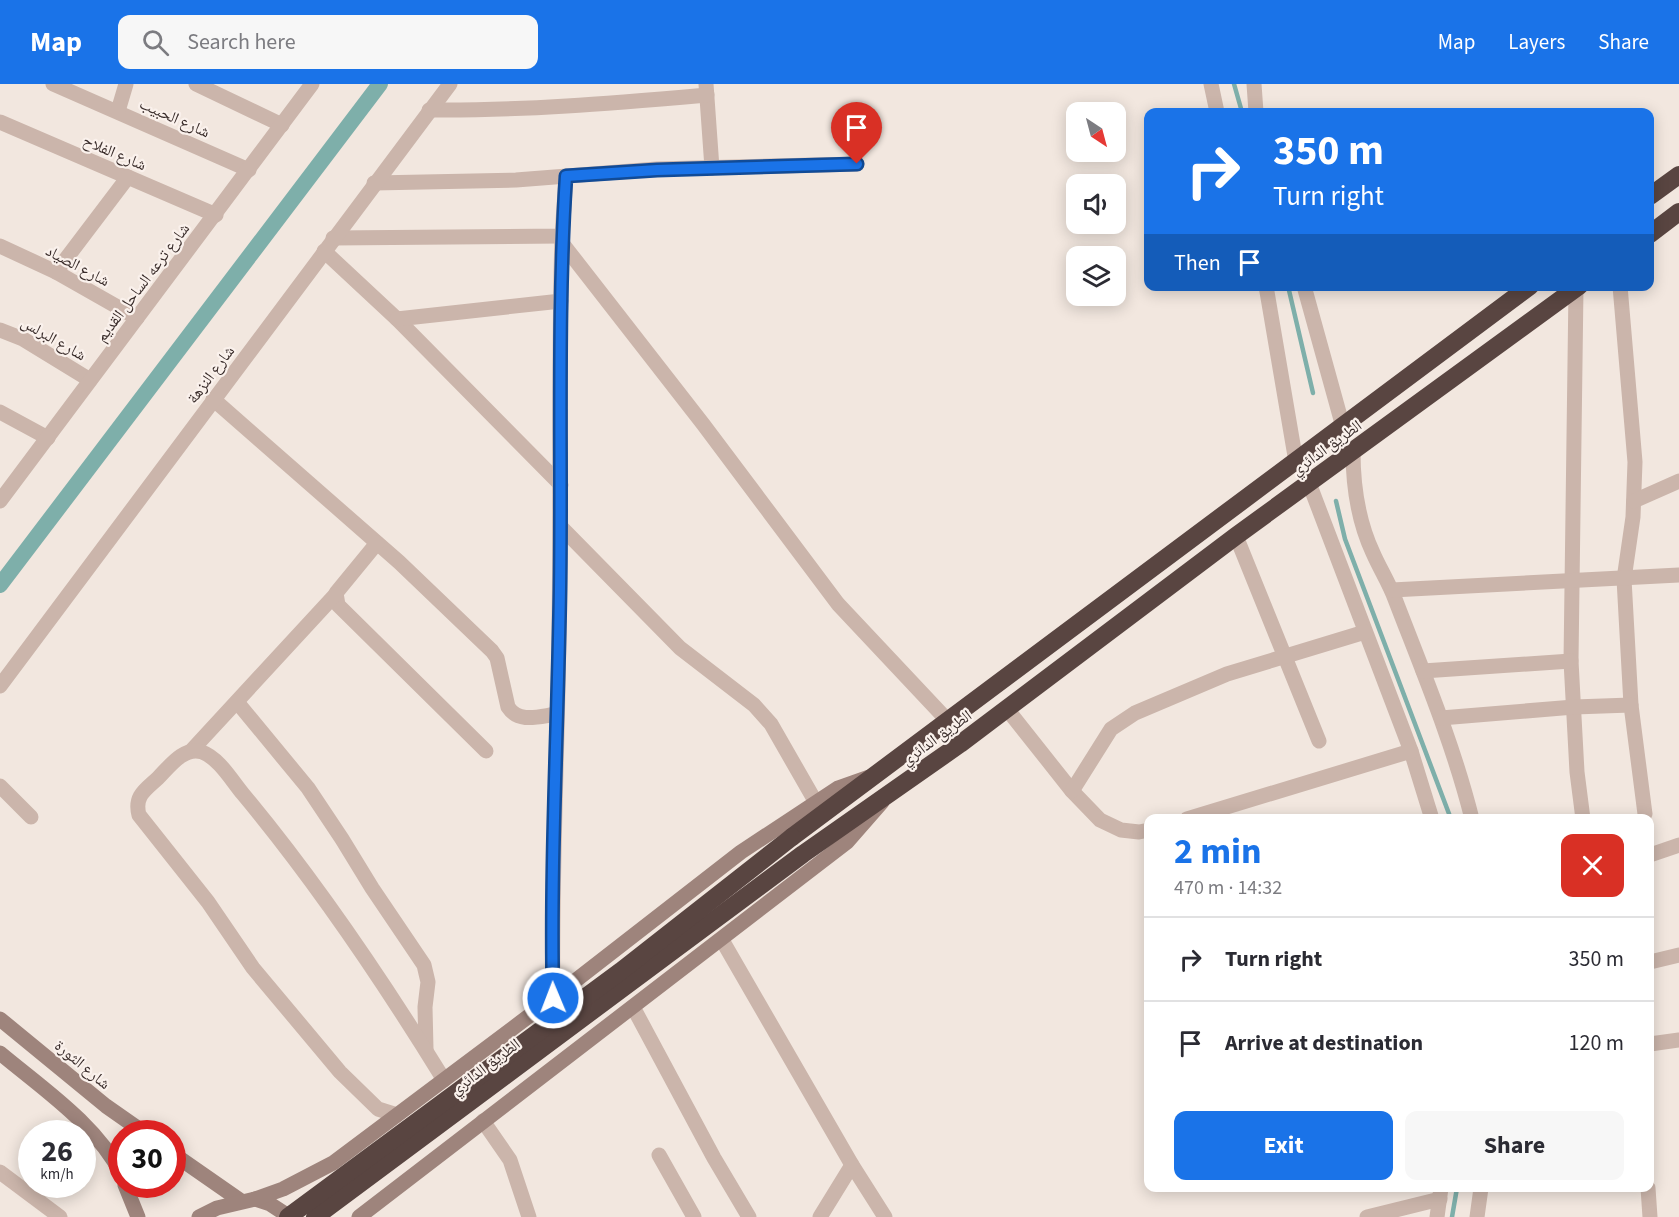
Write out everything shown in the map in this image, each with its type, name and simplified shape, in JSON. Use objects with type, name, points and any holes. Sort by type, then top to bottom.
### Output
[{"type":"highway","points":[[1654,193],[1679,175]]},
{"type":"highway","points":[[1654,231],[1678,215]]},
{"type":"highway","name":"الطريق الدائري","points":[[289,1217],[621,970],[792,837],[819,808],[872,777],[1523,291]]},
{"type":"highway","name":"الطريق الدائري","points":[[315,1217],[803,854],[1007,709],[1236,536],[1572,291]]},
{"type":"street","name":"شارع الحبيب","points":[[54,84],[249,170]]},
{"type":"street","points":[[118,111],[126,84]]},
{"type":"street","points":[[196,84],[282,125]]},
{"type":"street","name":"شارع ترعه الساحل القديم","points":[[0,501],[312,84]]},
{"type":"street","name":"شارع النزهة","points":[[0,686],[328,244],[450,84]]},
{"type":"street","points":[[1211,84],[1216,108]]},
{"type":"street","points":[[1254,84],[1256,108]]},
{"type":"street","points":[[429,110],[493,111],[569,107],[706,89],[712,168]]},
{"type":"street","name":"شارع الفلاح","points":[[0,122],[216,215]]},
{"type":"street","points":[[374,183],[516,180],[657,170],[857,164]]},
{"type":"street","points":[[553,998],[561,527],[561,301],[566,176]]},
{"type":"street","points":[[56,272],[128,177]]},
{"type":"street","points":[[328,244],[562,240]]},
{"type":"street","points":[[562,240],[704,424],[838,604],[948,721]]},
{"type":"street","points":[[328,244],[397,319],[561,485]]},
{"type":"street","name":"شارع الصياد","points":[[0,246],[56,272],[137,318]]},
{"type":"street","points":[[1267,291],[1296,462]]},
{"type":"street","points":[[1305,291],[1343,427]]},
{"type":"street","points":[[1577,291],[1571,661],[1577,772],[1582,814]]},
{"type":"street","points":[[1620,291],[1635,462],[1634,501],[1624,579],[1631,705],[1644,814]]},
{"type":"street","points":[[397,319],[561,301]]},
{"type":"street","name":"شارع البرلس","points":[[0,330],[23,339],[90,380]]},
{"type":"street","points":[[213,399],[377,543],[492,651],[496,658],[508,707],[512,712],[522,718],[557,714]]},
{"type":"street","points":[[0,412],[48,438]]},
{"type":"street","points":[[1353,451],[1354,486],[1361,523],[1372,553],[1392,590],[1441,718],[1459,769],[1471,814]]},
{"type":"street","points":[[1634,501],[1679,481]]},
{"type":"street","points":[[1309,483],[1411,751],[1430,814]]},
{"type":"street","points":[[199,1217],[217,1208],[283,1189],[333,1163],[553,998],[741,852],[819,808],[785,745],[765,717],[680,648],[561,527]]},
{"type":"street","points":[[1236,536],[1319,741]]},
{"type":"street","points":[[191,752],[335,595],[377,543]]},
{"type":"street","points":[[1392,590],[1679,575]]},
{"type":"street","points":[[335,595],[338,605],[486,751]]},
{"type":"street","points":[[1072,791],[1111,729],[1135,713],[1227,674],[1365,632]]},
{"type":"street","points":[[1423,671],[1571,661]]},
{"type":"street","points":[[237,702],[308,788],[424,965],[428,982],[425,1007],[426,1052]]},
{"type":"street","points":[[1441,718],[1574,707],[1631,705]]},
{"type":"street","points":[[1007,709],[1072,791],[1100,820],[1121,830],[1144,831]]},
{"type":"street","points":[[1203,814],[1411,751]]},
{"type":"street","points":[[397,1115],[378,1109],[340,1072],[254,968],[208,902],[139,815],[136,805],[141,794],[180,756],[191,752],[202,752],[213,759],[256,809],[337,915],[444,1080]]},
{"type":"street","points":[[0,786],[31,817]]},
{"type":"street","points":[[359,1217],[847,842],[865,824],[887,795]]},
{"type":"street","points":[[1654,853],[1679,844]]},
{"type":"street","points":[[722,940],[852,1165],[885,1217]]},
{"type":"street","points":[[1654,961],[1679,955]]},
{"type":"street","points":[[633,1007],[714,1158],[749,1217]]},
{"type":"street","name":"شارع الثورة","points":[[0,1019],[126,1120]]},
{"type":"street","points":[[1654,1043],[1679,1040]]},
{"type":"street","points":[[0,1053],[85,1125],[108,1153]]},
{"type":"street","points":[[483,1121],[510,1160],[529,1217]]},
{"type":"street","points":[[659,1155],[694,1217]]},
{"type":"street","points":[[186,1162],[248,1200],[270,1204],[289,1217]]},
{"type":"street","points":[[820,1217],[852,1165]]},
{"type":"street","points":[[0,1172],[60,1217]]},
{"type":"street","points":[[1477,1217],[1480,1192]]},
{"type":"street","points":[[1648,1192],[1650,1217]]},
{"type":"street","points":[[1367,1217],[1440,1193],[1437,1217]]},
{"type":"street","points":[[131,1198],[138,1217]]},
{"type":"waterway","points":[[0,585],[380,84]]},
{"type":"waterway","points":[[1234,84],[1241,108]]},
{"type":"waterway","points":[[1289,291],[1313,393]]},
{"type":"waterway","points":[[1336,501],[1345,539],[1449,814]]},
{"type":"waterway","points":[[1452,1217],[1456,1192]]},
{"type":"route","points":[[553,998],[561,506],[560,356],[566,176],[657,170],[857,164]]}]
